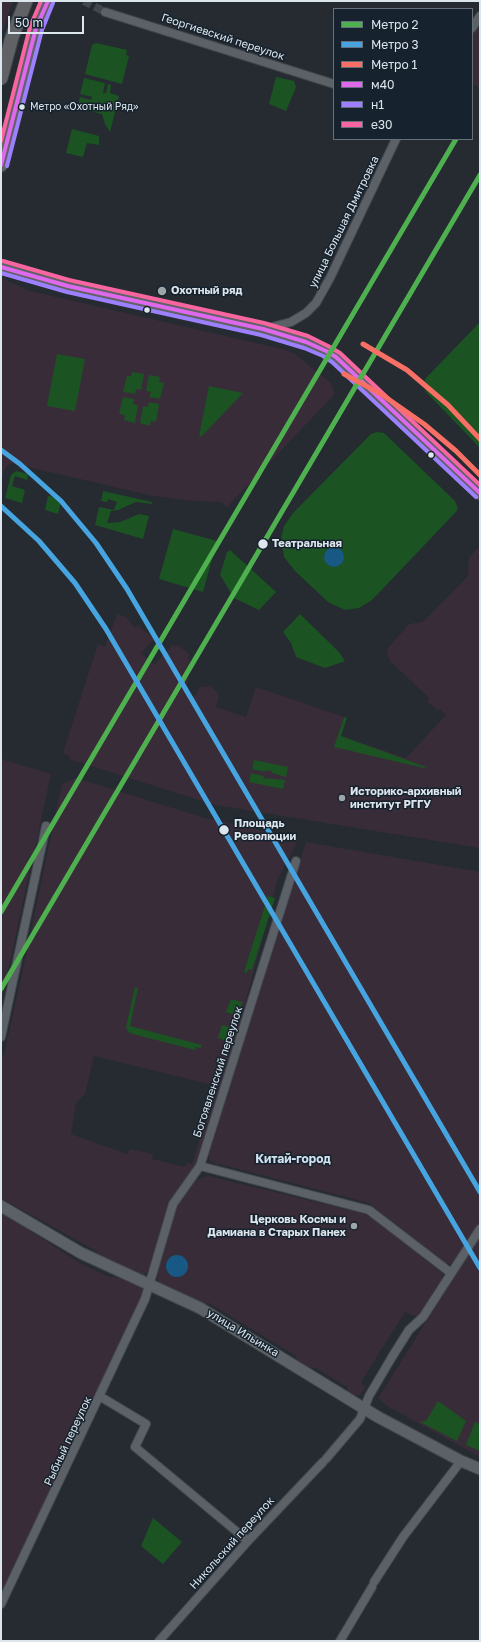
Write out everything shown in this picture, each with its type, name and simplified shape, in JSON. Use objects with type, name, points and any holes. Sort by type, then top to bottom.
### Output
[{"type":"main road","points":[[1,78],[12,37],[26,1]]},
{"type":"main road","points":[[1,165],[15,104],[36,28],[48,1]]},
{"type":"main road","points":[[1,267],[75,288],[263,329],[306,342],[336,357],[480,493]]},
{"type":"street","name":"Георгиевский переулок","points":[[105,12],[333,84]]},
{"type":"street","points":[[473,26],[480,16]]},
{"type":"street","name":"улица Большая Дмитровка","points":[[263,329],[291,322],[306,313],[316,303],[330,278],[396,140]]},
{"type":"street","points":[[1,1037],[46,826]]},
{"type":"street","name":"Богоявленский переулок","points":[[150,1284],[173,1204],[200,1166],[296,861]]},
{"type":"street","points":[[200,1166],[369,1210],[451,1274]]},
{"type":"street","name":"улица Ильинка","points":[[1,1206],[81,1253],[132,1278],[150,1284],[200,1308],[364,1408],[461,1461],[480,1469]]},
{"type":"street","name":"Никольский переулок","points":[[159,1641],[248,1540],[325,1460],[360,1419],[364,1408],[409,1330],[419,1320],[480,1229]]},
{"type":"street","name":"Рыбный переулок","points":[[1,1604],[101,1396],[144,1302],[150,1284]]},
{"type":"street","points":[[101,1396],[146,1424],[135,1447],[248,1540]]},
{"type":"street","points":[[340,1641],[403,1537],[461,1461]]},
{"type":"shaded area","points":[[1,1],[13,1],[1,35]]},
{"type":"shaded area","points":[[480,21],[480,88],[473,84],[473,32]]},
{"type":"shaded area","points":[[1,278],[30,291],[286,350],[295,354],[331,383],[335,394],[227,507],[221,502],[192,501],[153,496],[11,463],[5,468],[1,481]]},
{"type":"shaded area","points":[[480,546],[480,848],[215,805],[69,759],[70,756],[63,753],[98,644],[105,647],[117,614],[126,617],[135,628],[138,625],[154,639],[141,653],[154,665],[173,645],[176,647],[178,645],[190,655],[187,658],[190,660],[186,694],[194,697],[200,687],[210,686],[218,693],[219,697],[216,707],[246,717],[256,687],[347,718],[341,736],[406,758],[446,715],[440,709],[438,711],[427,701],[429,698],[390,661],[387,653],[388,648],[409,624],[423,622],[468,576],[469,557]]},
{"type":"shaded area","points":[[1,759],[51,774],[34,852],[28,858],[31,865],[1,1004]]},
{"type":"shaded area","points":[[76,778],[205,818],[299,839],[278,878],[233,1050],[197,1159],[192,1172],[168,1206],[150,1267],[142,1276],[98,1256],[96,1251],[1,1198],[1,1057],[4,1055],[30,937],[37,937],[37,933],[31,930],[62,784]],"holes":[[[94,1056],[217,1086],[192,1164],[187,1163],[185,1167],[152,1159],[153,1154],[130,1149],[127,1154],[71,1134],[76,1103],[85,1094]]]},
{"type":"shaded area","points":[[306,842],[480,872],[480,1221],[454,1261],[450,1264],[445,1263],[369,1203],[219,1164],[217,1165],[209,1160],[208,1152]]},
{"type":"shaded area","points":[[209,1176],[365,1214],[375,1220],[442,1273],[442,1279],[419,1314],[415,1316],[405,1312],[361,1382],[365,1388],[360,1395],[353,1395],[347,1391],[347,1387],[314,1367],[310,1369],[297,1361],[296,1356],[209,1303],[203,1304],[159,1283],[157,1278],[158,1269],[173,1214],[180,1200],[196,1181],[203,1177]]},
{"type":"shaded area","points":[[1,1213],[27,1225],[30,1231],[80,1263],[109,1277],[116,1277],[146,1289],[1,1597]]},
{"type":"shaded area","points":[[480,1236],[480,1457],[387,1406],[378,1398]]},
{"type":"green space","points":[[96,43],[127,50],[126,55],[129,56],[122,84],[85,74],[92,45]]},
{"type":"green space","points":[[276,77],[294,81],[296,87],[286,111],[269,104]]},
{"type":"green space","points":[[84,78],[105,83],[103,93],[106,93],[108,84],[111,85],[110,93],[119,96],[110,132],[105,124],[102,114],[77,108],[80,97],[91,100],[92,97],[80,94]]},
{"type":"green space","points":[[72,129],[99,136],[99,145],[87,143],[83,157],[66,153]]},
{"type":"green space","points":[[480,322],[480,448],[426,392],[423,385],[426,378]]},
{"type":"green space","points":[[57,354],[85,359],[75,411],[47,406]]},
{"type":"green space","points":[[132,372],[144,374],[141,390],[136,389],[135,394],[123,392],[127,376],[131,376]]},
{"type":"green space","points":[[149,375],[160,377],[159,382],[164,383],[160,399],[149,397],[151,392],[146,391]]},
{"type":"green space","points":[[209,386],[243,393],[201,437],[199,436]]},
{"type":"green space","points":[[123,397],[134,399],[133,404],[138,405],[135,423],[124,420],[125,415],[119,414]]},
{"type":"green space","points":[[149,402],[159,404],[156,422],[151,421],[150,426],[140,423],[143,406],[148,407]]},
{"type":"green space","points":[[377,432],[384,433],[455,501],[458,509],[372,600],[359,608],[345,610],[328,602],[295,571],[284,557],[281,538],[284,526],[293,513],[371,434]]},
{"type":"green space","points":[[16,471],[28,474],[27,480],[15,476],[12,486],[25,490],[22,503],[5,498],[11,475]]},
{"type":"green space","points":[[103,491],[152,502],[152,504],[136,502],[118,510],[111,511],[107,523],[120,522],[139,514],[149,516],[143,539],[95,525],[99,507],[114,510],[117,502],[108,499],[107,502],[101,501]]},
{"type":"green space","points":[[48,496],[62,498],[58,514],[45,510]]},
{"type":"green space","points":[[173,529],[217,541],[203,592],[159,579]]},
{"type":"green space","points":[[230,550],[276,592],[259,610],[234,598],[220,575],[227,552]]},
{"type":"green space","points":[[300,614],[339,652],[345,661],[325,668],[296,657],[291,643],[283,632]]},
{"type":"green space","points":[[344,717],[347,718],[341,736],[426,767],[424,768],[334,747]]},
{"type":"green space","points":[[254,760],[288,767],[286,777],[272,773],[272,771],[265,770],[265,772],[252,769]]},
{"type":"green space","points":[[251,773],[264,776],[263,778],[285,780],[283,789],[249,782]]},
{"type":"green space","points":[[268,896],[275,898],[252,970],[248,969],[247,973],[244,972]]},
{"type":"green space","points":[[135,987],[138,988],[130,1026],[202,1045],[201,1048],[195,1047],[195,1050],[129,1033],[126,1027]]},
{"type":"green space","points":[[231,999],[242,1002],[238,1016],[226,1012]]},
{"type":"green space","points":[[222,1025],[233,1028],[229,1042],[218,1038]]},
{"type":"green space","points":[[438,1401],[466,1421],[457,1441],[420,1422],[426,1421]]},
{"type":"green space","points":[[475,1422],[480,1424],[480,1451],[466,1445]]},
{"type":"green space","points":[[153,1518],[182,1542],[163,1564],[141,1546]]},
{"type":"water","points":[[334,547],[341,550],[344,557],[341,564],[334,567],[327,564],[324,557],[327,550]]},
{"type":"water","points":[[177,1255],[185,1258],[188,1266],[185,1274],[177,1277],[169,1274],[166,1266],[169,1258]]},
{"type":"tunnel","points":[[84,1],[105,12]]},
{"type":"metro line","name":"2","points":[[1,912],[455,140]]},
{"type":"metro line","name":"2","points":[[1,989],[480,175]]},
{"type":"metro line","name":"1","points":[[363,344],[407,370],[448,405],[480,439]]},
{"type":"metro line","name":"1","points":[[344,374],[381,394],[424,424],[456,451],[480,475]]},
{"type":"metro line","name":"3","points":[[1,450],[20,464],[61,501],[96,543],[127,589],[480,1192]]},
{"type":"metro line","name":"3","points":[[1,506],[39,541],[75,583],[106,629],[480,1268]]},
{"type":"transit line","name":"е30","points":[[1,141],[30,27],[41,1]]},
{"type":"transit line","name":"м40","points":[[1,165],[36,28],[48,1]]},
{"type":"transit line","name":"н1","points":[[7,166],[42,30],[53,3]]},
{"type":"transit line","name":"е30","points":[[3,261],[69,280],[264,323],[308,336],[340,353],[480,485]]},
{"type":"transit line","name":"м40","points":[[1,267],[68,286],[263,329],[306,342],[326,351],[336,357],[480,493]]},
{"type":"transit line","name":"н1","points":[[1,273],[67,292],[261,335],[304,348],[323,356],[332,362],[476,497]]},
{"type":"place","name":"Метро «Охотный Ряд»","points":[[22,107]]},
{"type":"place","name":"Охотный ряд","points":[[162,291]]},
{"type":"place","name":"Театральная","points":[[263,544]]},
{"type":"place","name":"Историко-архивный институт РГГУ","points":[[342,798]]},
{"type":"place","name":"Площадь Революции","points":[[224,830]]},
{"type":"place","name":"Церковь Космы и Дамиана в Старых Панех","points":[[354,1226]]},
{"type":"district","name":"Китай-город","points":[[293,1159]]}]
